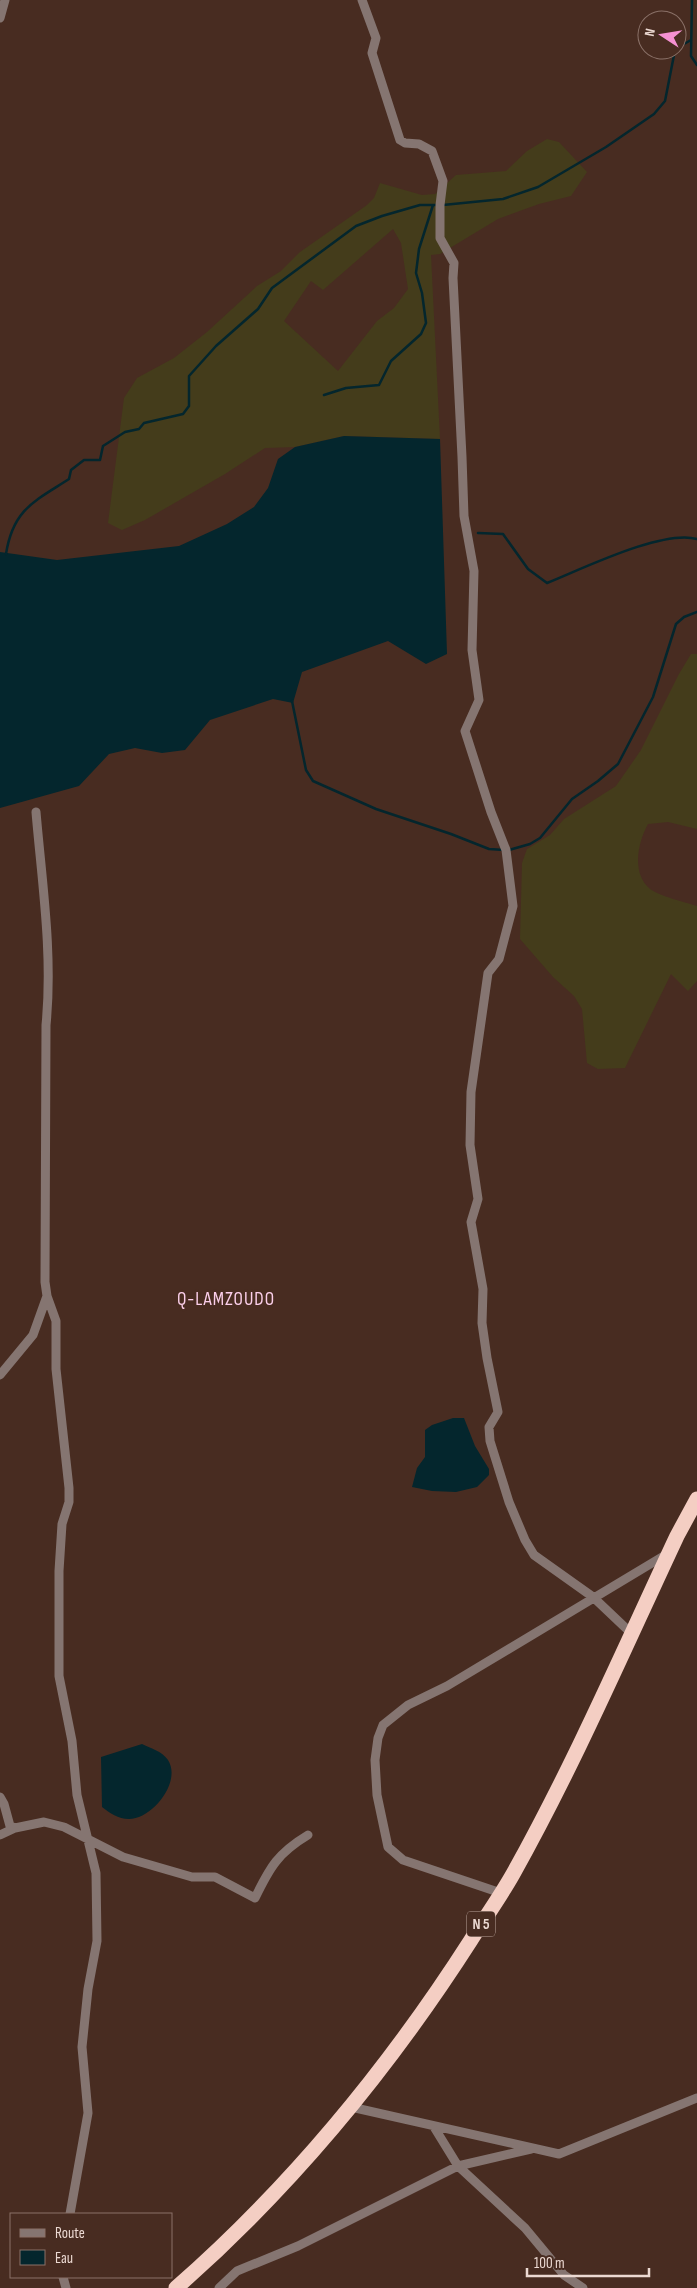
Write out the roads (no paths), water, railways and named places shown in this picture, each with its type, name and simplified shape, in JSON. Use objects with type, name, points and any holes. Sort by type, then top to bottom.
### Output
[{"type":"highway","name":"N 5","points":[[176,2288],[249,2219],[306,2159],[351,2107],[406,2038],[501,1893],[567,1771],[670,1552],[697,1499]]},
{"type":"street","points":[[0,18],[5,0]]},
{"type":"street","points":[[362,0],[376,38],[372,53],[400,140],[405,143],[420,144],[432,151],[443,181],[440,205],[440,238],[454,263],[452,278],[464,516],[474,571],[472,650],[479,700],[465,731],[491,812],[506,850],[513,906],[499,959],[488,972],[471,1092],[470,1146],[478,1199],[471,1222],[483,1289],[482,1324],[498,1412],[489,1427],[490,1441],[509,1502],[525,1540],[534,1555],[593,1597],[632,1634]]},
{"type":"street","points":[[36,812],[48,944],[45,1087],[45,1282],[47,1296],[56,1321],[56,1369],[69,1488],[69,1502],[62,1524],[59,1571],[59,1676],[72,1741],[77,1795],[96,1873],[97,1941],[88,1989],[82,2047],[88,2113],[70,2213]]},
{"type":"street","points":[[0,1375],[33,1335],[47,1296]]},
{"type":"street","points":[[501,1893],[403,1860],[388,1847],[377,1795],[375,1760],[378,1738],[383,1725],[408,1705],[447,1686],[670,1552]]},
{"type":"street","points":[[0,1797],[10,1826],[15,1828]]},
{"type":"street","points":[[0,1835],[15,1828],[44,1822],[64,1827],[123,1857],[192,1877],[215,1878],[254,1898],[270,1866],[291,1845],[308,1835]]},
{"type":"street","points":[[351,2107],[559,2154],[697,2098]]},
{"type":"street","points":[[434,2127],[458,2166],[525,2228],[564,2275],[582,2288]]},
{"type":"street","points":[[219,2288],[237,2271],[298,2246],[458,2166],[534,2148]]},
{"type":"water","points":[[344,436],[440,439],[447,654],[426,664],[388,641],[302,672],[293,703],[273,699],[210,720],[185,750],[162,753],[135,748],[109,754],[79,786],[0,808],[0,552],[57,560],[179,546],[227,524],[254,507],[268,488],[278,459],[295,447]]},
{"type":"water","points":[[453,1418],[464,1418],[475,1446],[489,1469],[489,1475],[477,1487],[456,1492],[432,1491],[412,1487],[417,1468],[425,1457],[425,1430],[432,1425]]},
{"type":"water","points":[[142,1744],[159,1752],[168,1760],[171,1778],[162,1798],[147,1813],[129,1819],[121,1818],[102,1807],[101,1757]]},
{"type":"waterway","points":[[692,0],[691,56],[697,65]]},
{"type":"waterway","points":[[687,42],[691,40]]},
{"type":"waterway","points":[[443,205],[503,199],[538,187],[606,147],[654,114],[665,101],[673,60]]},
{"type":"waterway","points":[[6,554],[9,539],[20,516],[36,501],[69,479],[71,470],[84,460],[100,460],[103,446],[125,432],[139,429],[144,423],[183,414],[189,406],[189,376],[216,346],[258,309],[272,288],[356,226],[420,205],[438,205]]},
{"type":"waterway","points":[[324,395],[346,388],[379,385],[391,361],[421,334],[426,323],[422,293],[416,273],[419,249],[433,205]]},
{"type":"waterway","points":[[478,533],[503,534],[528,569],[547,583],[601,560],[644,545],[682,537],[697,539]]},
{"type":"waterway","points":[[509,850],[530,844],[540,838],[572,799],[618,764],[653,697],[676,624],[684,617],[697,612]]},
{"type":"waterway","points":[[292,701],[306,770],[313,781],[376,809],[489,849],[504,850]]},
{"type":"district","name":"Q-LAMZOUDO","points":[[226,1298]]}]
